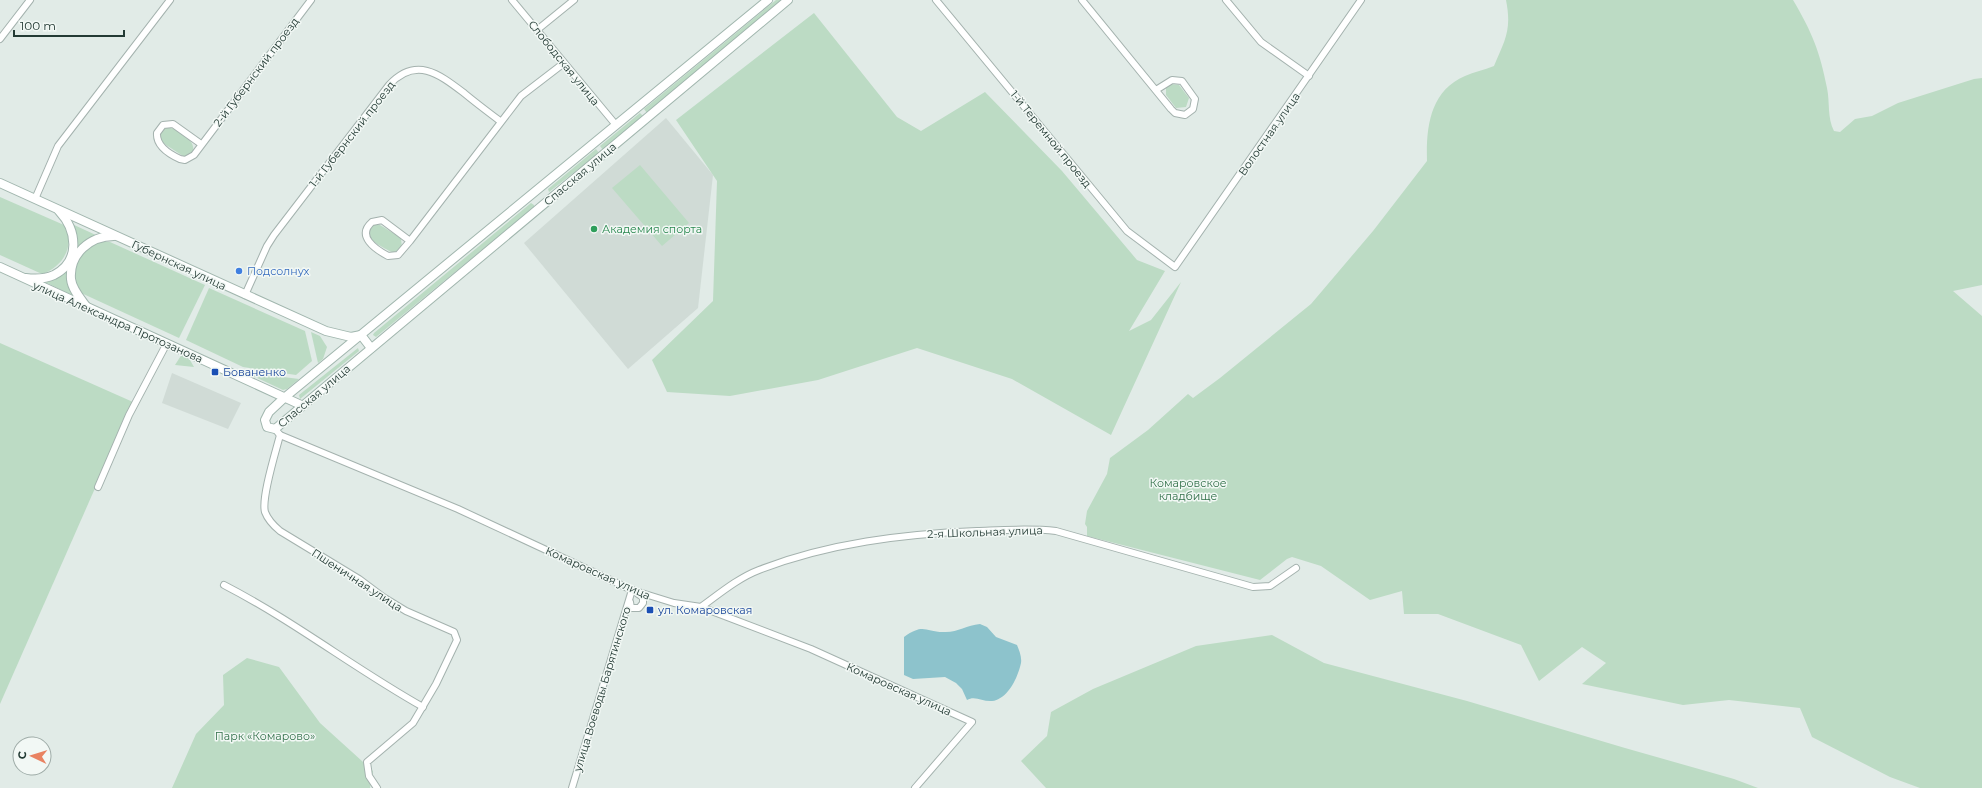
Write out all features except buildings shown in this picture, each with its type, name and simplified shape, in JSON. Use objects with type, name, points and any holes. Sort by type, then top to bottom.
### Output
[{"type":"street","points":[[0,39],[30,0]]},
{"type":"street","points":[[35,199],[58,146],[170,0]]},
{"type":"street","name":"2-й Губернский проезд","points":[[201,144],[173,124],[163,125],[157,133],[158,143],[161,147],[180,159],[190,158],[201,144],[311,0]]},
{"type":"street","name":"Слободская улица","points":[[512,0],[616,126]]},
{"type":"street","points":[[537,30],[574,0]]},
{"type":"street","name":"Спасская улица","points":[[768,0],[284,398],[269,412],[265,420],[267,427],[277,432],[301,405],[788,0]]},
{"type":"street","name":"1-й Теремной проезд","points":[[936,0],[1127,232],[1175,267]]},
{"type":"street","points":[[1082,0],[1156,90],[1175,113],[1185,115],[1193,109],[1195,99],[1182,81],[1172,80],[1156,90]]},
{"type":"street","points":[[1226,0],[1261,42],[1309,76]]},
{"type":"street","name":"Волостная улица","points":[[1175,267],[1361,0]]},
{"type":"street","points":[[410,241],[382,220],[372,222],[365,230],[367,240],[370,244],[388,256],[398,254],[410,241],[500,121],[521,96],[564,63]]},
{"type":"street","name":"1-й Губернский проезд","points":[[245,295],[267,246],[274,235],[389,86],[400,75],[408,72],[423,70],[438,74],[500,121]]},
{"type":"street","name":"Губернская улица","points":[[0,183],[326,331],[351,337],[361,335]]},
{"type":"street","points":[[539,189],[548,200]]},
{"type":"street","points":[[23,278],[39,279],[53,275],[64,267],[72,254],[74,241],[72,229],[66,219],[55,207]]},
{"type":"street","points":[[87,308],[76,294],[71,280],[72,264],[79,252],[91,241],[105,236],[117,236]]},
{"type":"street","name":"улица Александра Протозанова","points":[[0,267],[301,405]]},
{"type":"street","points":[[361,335],[371,348]]},
{"type":"street","points":[[98,487],[129,415],[167,343]]},
{"type":"street","name":"Комаровская улица","points":[[277,432],[458,509],[633,591],[674,603],[700,607],[811,649],[972,722],[915,788]]},
{"type":"street","name":"Пшеничная улица","points":[[277,432],[266,491],[265,510],[271,523],[280,531],[359,579],[406,611],[454,632],[457,640],[451,656],[413,723],[367,762],[369,776],[377,788]]},
{"type":"street","name":"2-я Школьная улица","points":[[700,607],[729,586],[758,570],[822,550],[870,541],[938,533],[1035,529],[1056,531],[1254,587],[1270,586],[1296,568]]},
{"type":"street","points":[[224,586],[258,602],[355,667],[423,707]]},
{"type":"street","points":[[629,600],[631,608],[640,608],[643,603],[643,597],[633,591]]},
{"type":"street","name":"улица Воеводы Барятинского","points":[[572,788],[602,684],[633,591]]},
{"type":"shaded area","points":[[666,118],[713,175],[698,308],[628,369],[524,243]]},
{"type":"shaded area","points":[[172,373],[241,403],[228,429],[162,403]]},
{"type":"green space","points":[[776,0],[784,0],[647,113],[644,109]]},
{"type":"green space","name":"Комаровское кладбище","points":[[1506,0],[1793,0],[1810,32],[1818,53],[1827,88],[1832,126],[1834,131],[1840,132],[1855,119],[1872,116],[1898,103],[1974,79],[1982,78],[1982,285],[1953,291],[1982,316],[1982,788],[1920,788],[1890,777],[1812,737],[1800,708],[1729,700],[1683,705],[1582,684],[1606,663],[1582,647],[1539,681],[1521,645],[1438,614],[1404,614],[1402,591],[1370,600],[1321,566],[1292,557],[1287,559],[1260,580],[1087,536],[1087,527],[1085,524],[1087,511],[1107,474],[1110,458],[1148,430],[1188,394],[1193,398],[1220,378],[1311,304],[1373,231],[1427,161],[1429,123],[1432,111],[1444,91],[1453,83],[1465,76],[1494,66],[1504,42],[1508,27],[1508,10]]},
{"type":"green space","points":[[814,13],[897,117],[921,131],[985,92],[1062,171],[1137,260],[1165,271],[1129,331],[1151,320],[1181,282],[1111,435],[1012,379],[917,348],[818,380],[730,396],[667,392],[652,360],[713,301],[717,181],[676,120]]},
{"type":"green space","points":[[1170,84],[1179,85],[1189,98],[1186,107],[1176,108],[1166,95],[1166,88]]},
{"type":"green space","points":[[640,113],[643,116],[603,150],[600,146]]},
{"type":"green space","points":[[165,127],[175,129],[189,140],[192,144],[192,154],[183,156],[163,143],[160,139],[160,132]]},
{"type":"green space","points":[[596,149],[599,153],[549,192],[548,189]]},
{"type":"green space","points":[[640,165],[689,223],[662,246],[612,188]]},
{"type":"green space","points":[[0,197],[64,225],[69,240],[68,247],[61,261],[56,266],[42,274],[0,255]]},
{"type":"green space","points":[[531,203],[534,207],[376,337],[373,335],[374,333]]},
{"type":"green space","points":[[72,224],[98,236],[83,243],[76,249],[76,234]]},
{"type":"green space","points":[[374,224],[380,225],[401,238],[402,248],[395,253],[373,241],[370,238],[368,229]]},
{"type":"green space","points":[[102,242],[110,242],[205,285],[179,338],[79,292],[75,276],[78,261],[87,249]]},
{"type":"green space","points":[[68,268],[69,288],[72,295],[45,282],[58,277]]},
{"type":"green space","points":[[209,288],[305,331],[312,361],[296,375],[243,367],[186,340]]},
{"type":"green space","points":[[311,332],[320,336],[327,347],[323,359],[318,363]]},
{"type":"green space","points":[[0,343],[133,402],[0,704]]},
{"type":"green space","points":[[358,348],[359,351],[300,399],[299,395]]},
{"type":"green space","points":[[182,354],[190,360],[194,367],[175,365]]},
{"type":"green space","points":[[244,372],[299,379],[287,389],[283,390]]},
{"type":"green space","points":[[1272,635],[1324,663],[1467,701],[1734,779],[1758,788],[1046,788],[1021,761],[1047,736],[1051,712],[1093,689],[1196,646]]},
{"type":"green space","name":"Парк «Комарово»","points":[[247,658],[279,667],[320,723],[373,771],[370,788],[172,788],[196,734],[224,705],[223,675]]},
{"type":"water","points":[[980,624],[987,627],[996,637],[1017,645],[1021,656],[1020,669],[1015,681],[1003,696],[992,701],[985,701],[976,698],[967,700],[962,689],[956,683],[945,677],[913,679],[904,675],[904,637],[916,630],[921,629],[950,632]]},
{"type":"place","name":"Академия спорта","points":[[594,229]]},
{"type":"place","name":"Подсолнух","points":[[239,271]]},
{"type":"place","name":"Бованенко","points":[[215,372]]},
{"type":"place","name":"ул. Комаровская","points":[[650,610]]}]
